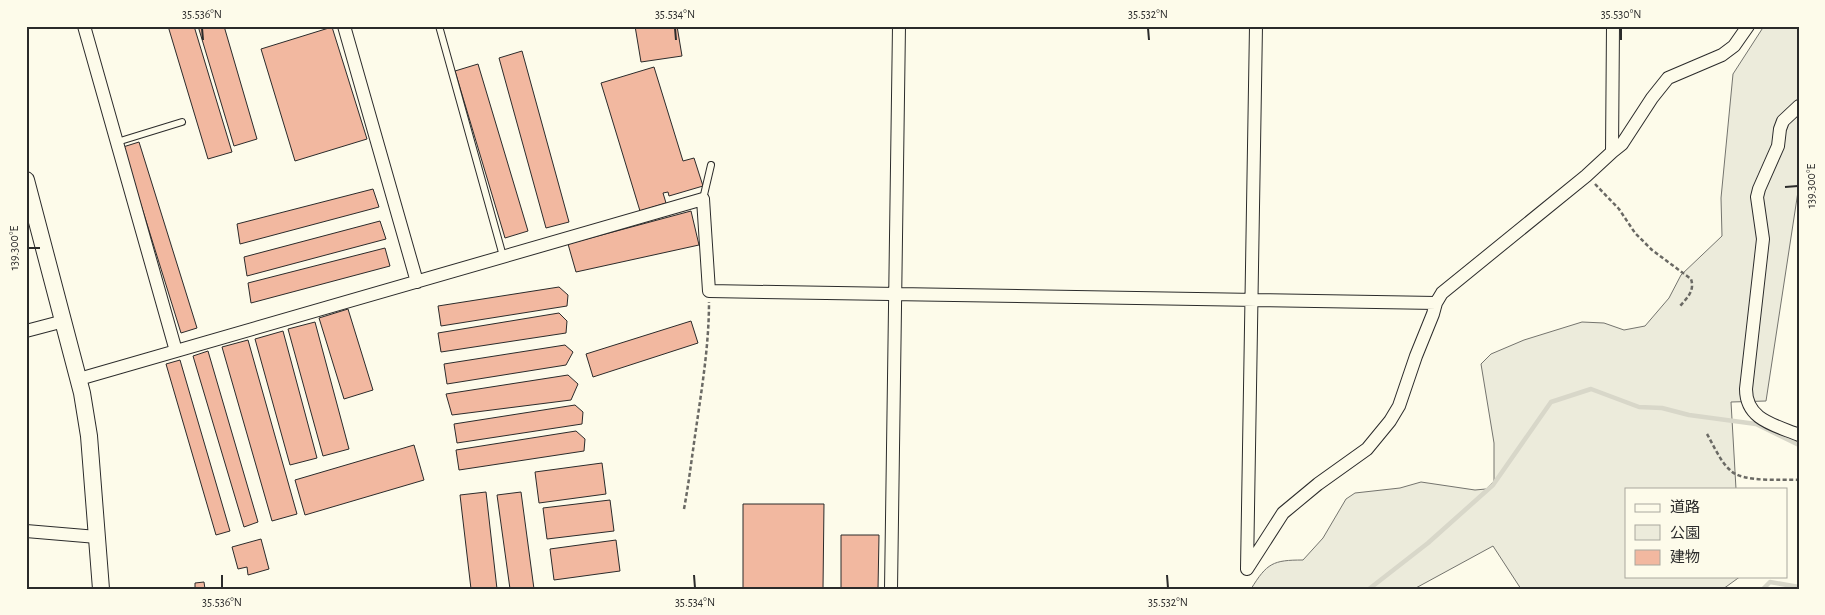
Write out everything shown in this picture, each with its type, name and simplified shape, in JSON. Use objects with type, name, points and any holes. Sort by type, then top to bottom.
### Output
[{"type":"street","points":[[84,26],[176,351]]},
{"type":"street","points":[[344,26],[417,282]]},
{"type":"street","points":[[891,589],[899,26]]},
{"type":"street","points":[[1256,26],[1247,569],[1283,513],[1318,484],[1367,450],[1390,421],[1399,406],[1416,356],[1434,314],[1436,303],[1442,294],[1586,176],[1622,144],[1652,98],[1668,78],[1722,55],[1734,46],[1748,26]]},
{"type":"street","points":[[1612,152],[1613,26]]},
{"type":"street","points":[[1799,106],[1784,120],[1780,129],[1778,146],[1757,197],[1764,239],[1746,390],[1746,398],[1750,408],[1757,417],[1799,435]]},
{"type":"street","points":[[26,180],[80,379],[89,436],[100,589]]},
{"type":"street","points":[[80,379],[703,199],[709,291],[1436,303]]},
{"type":"street","points":[[26,331],[64,321]]},
{"type":"street","points":[[26,531],[97,537]]},
{"type":"lane","points":[[439,26],[503,256]]},
{"type":"lane","points":[[117,142],[182,122]]},
{"type":"lane","points":[[703,199],[711,165]]},
{"type":"path","points":[[1586,176],[1619,209],[1635,233],[1652,250],[1691,279],[1693,285],[1690,295],[1680,306]]},
{"type":"path","points":[[684,509],[704,379],[709,322],[709,291]]},
{"type":"path","points":[[1707,434],[1724,463],[1731,472],[1739,476],[1799,480]]},
{"type":"green space","points":[[1764,26],[1799,26],[1799,185],[1766,401],[1731,402],[1736,488],[1625,488],[1625,578],[1738,578],[1723,589],[1521,589],[1493,546],[1414,589],[1251,589],[1267,568],[1272,565],[1284,561],[1303,560],[1323,538],[1346,499],[1355,493],[1400,488],[1421,482],[1475,490],[1486,489],[1494,481],[1494,443],[1481,364],[1491,354],[1524,340],[1582,322],[1604,323],[1624,330],[1645,326],[1669,298],[1681,275],[1722,236],[1721,198],[1733,74]]},
{"type":"building","points":[[168,26],[194,26],[232,152],[208,159]]},
{"type":"building","points":[[198,26],[224,26],[257,139],[234,146]]},
{"type":"building","points":[[635,26],[677,26],[682,56],[641,62]]},
{"type":"building","points":[[332,27],[367,139],[295,161],[261,49]]},
{"type":"building","points":[[522,51],[569,222],[546,228],[499,58]]},
{"type":"building","points":[[478,64],[528,231],[505,238],[455,71]]},
{"type":"building","points":[[654,67],[683,161],[694,158],[703,186],[669,196],[668,192],[663,193],[666,203],[640,211],[601,83]]},
{"type":"building","points":[[139,142],[197,328],[181,333],[123,147]]},
{"type":"building","points":[[373,189],[379,207],[240,244],[237,224]]},
{"type":"building","points":[[691,211],[699,245],[576,272],[568,244]]},
{"type":"building","points":[[380,221],[386,239],[247,276],[244,257]]},
{"type":"building","points":[[385,248],[390,266],[251,303],[248,283]]},
{"type":"building","points":[[559,287],[568,295],[567,306],[441,326],[438,306]]},
{"type":"building","points":[[348,309],[373,390],[344,399],[319,318]]},
{"type":"building","points":[[559,313],[567,321],[566,333],[441,352],[438,333]]},
{"type":"building","points":[[691,321],[698,343],[593,377],[586,354]]},
{"type":"building","points":[[315,322],[349,449],[323,456],[288,329]]},
{"type":"building","points":[[283,331],[317,458],[290,465],[255,339]]},
{"type":"building","points":[[248,340],[297,514],[272,521],[222,347]]},
{"type":"building","points":[[565,345],[573,352],[566,365],[447,384],[444,364]]},
{"type":"building","points":[[208,351],[258,522],[244,527],[193,356]]},
{"type":"building","points":[[180,360],[230,531],[216,535],[166,364]]},
{"type":"building","points":[[568,375],[578,384],[571,400],[452,415],[446,394]]},
{"type":"building","points":[[575,405],[583,412],[582,424],[457,443],[454,424]]},
{"type":"building","points":[[576,431],[585,439],[584,451],[459,470],[456,450]]},
{"type":"building","points":[[414,445],[424,480],[305,515],[295,480]]},
{"type":"building","points":[[602,463],[606,494],[539,503],[535,472]]},
{"type":"building","points":[[486,492],[497,589],[471,589],[460,495]]},
{"type":"building","points":[[521,492],[534,589],[510,589],[497,495]]},
{"type":"building","points":[[610,500],[614,531],[547,539],[543,508]]},
{"type":"building","points":[[743,504],[824,504],[823,589],[743,589]]},
{"type":"building","points":[[841,535],[879,535],[878,589],[841,589]]},
{"type":"building","points":[[261,539],[269,569],[248,575],[247,567],[238,569],[232,547]]},
{"type":"building","points":[[616,540],[620,571],[554,580],[550,549]]},
{"type":"building","points":[[204,582],[205,589],[191,589],[195,588],[195,583]]},
{"type":"waterway","points":[[1369,589],[1428,543],[1493,485],[1551,402],[1591,389],[1639,407],[1662,408],[1689,415],[1756,424],[1799,445]]},
{"type":"waterway","points":[[1763,589],[1770,582],[1799,587]]}]
